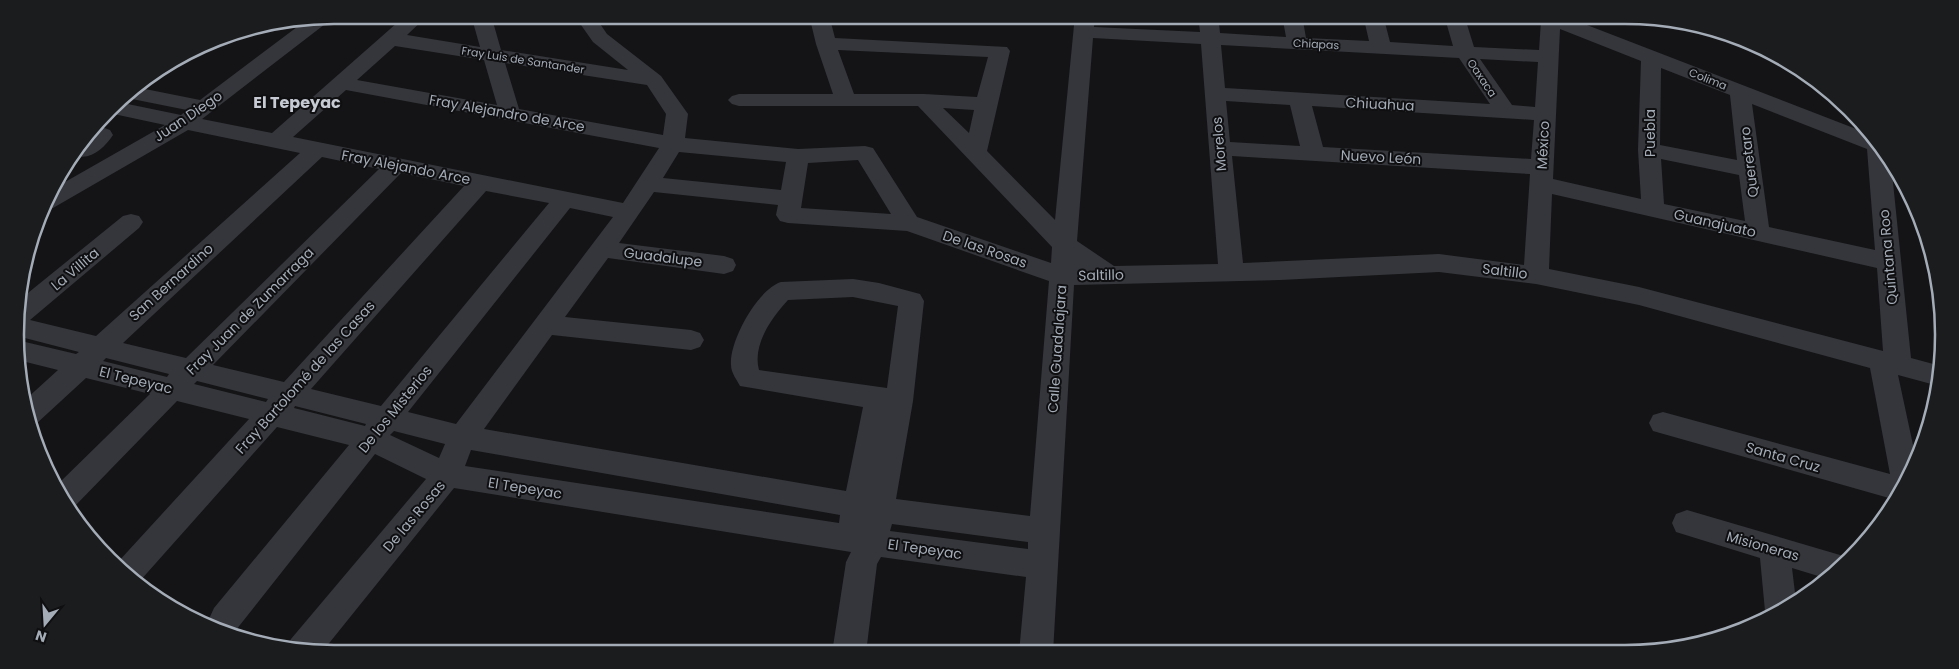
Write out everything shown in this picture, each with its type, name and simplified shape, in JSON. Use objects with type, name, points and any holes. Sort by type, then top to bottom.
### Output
[{"type":"street","name":"Juan Diego","points":[[57,195],[184,113],[313,24]]},
{"type":"street","points":[[276,141],[408,24]]},
{"type":"street","points":[[484,24],[510,114]]},
{"type":"street","name":"De las Rosas","points":[[308,644],[447,476],[462,437],[629,212],[673,144],[677,114],[654,80],[600,38],[590,24]]},
{"type":"street","points":[[821,24],[826,44],[846,100]]},
{"type":"street","name":"Calle Guadalajara","points":[[1036,645],[1062,276],[1084,24]]},
{"type":"street","name":"Chiapas","points":[[1092,24],[1209,39],[1549,57]]},
{"type":"street","name":"Morelos","points":[[1208,24],[1231,272]]},
{"type":"street","points":[[1294,24],[1297,44]]},
{"type":"street","points":[[1375,24],[1381,48]]},
{"type":"street","name":"Oaxaca","points":[[1457,24],[1465,52],[1505,111]]},
{"type":"street","name":"México","points":[[1536,275],[1549,57],[1548,24]]},
{"type":"street","name":"Colima","points":[[1569,24],[1868,142]]},
{"type":"street","name":"Juan Diego","points":[[69,172],[184,113],[278,29]]},
{"type":"street","name":"Fray Luis de Santander","points":[[391,39],[654,80]]},
{"type":"street","points":[[826,44],[1000,51],[975,153]]},
{"type":"street","name":"Puebla","points":[[1651,56],[1649,150],[1653,209]]},
{"type":"street","name":"Fray Alejandro de Arce","points":[[342,83],[673,144],[798,156]]},
{"type":"street","name":"Queretaro","points":[[1740,92],[1758,233]]},
{"type":"street","name":"Chiuahua","points":[[1214,94],[1545,114]]},
{"type":"street","points":[[136,95],[184,113]]},
{"type":"street","points":[[1299,99],[1312,153]]},
{"type":"street","points":[[739,100],[924,100],[986,104]]},
{"type":"street","points":[[924,100],[1065,244],[1110,275]]},
{"type":"street","points":[[122,109],[184,113]]},
{"type":"street","name":"Fray Alejando Arce","points":[[184,113],[276,141],[629,212]]},
{"type":"street","points":[[86,148],[90,147],[102,135],[98,133]]},
{"type":"street","name":"Nuevo León","points":[[1219,148],[1312,153],[1541,175]]},
{"type":"street","name":"San Bernardino","points":[[33,410],[317,149]]},
{"type":"street","points":[[1649,150],[1750,170]]},
{"type":"street","points":[[798,156],[865,153],[909,223]]},
{"type":"street","name":"De las Rosas","points":[[798,156],[788,215],[909,223],[1062,276]]},
{"type":"street","name":"Quintana Roo","points":[[1879,156],[1888,262],[1890,363],[1904,469]]},
{"type":"street","name":"Fray Juan de Zumarraga","points":[[67,494],[396,165]]},
{"type":"street","name":"Guanajuato","points":[[1541,175],[1653,209],[1888,262]]},
{"type":"street","name":"Fray Bartolomé de las Casas","points":[[131,569],[481,182]]},
{"type":"street","points":[[648,184],[790,198]]},
{"type":"street","name":"De los Misterios","points":[[225,619],[565,199]]},
{"type":"street","name":"La Villita","points":[[24,311],[131,222]]},
{"type":"street","name":"Guadalupe","points":[[602,249],[724,265]]},
{"type":"street","name":"Saltillo","points":[[1062,276],[1231,272],[1439,263],[1536,275],[1638,296],[1933,374]]},
{"type":"street","points":[[850,645],[868,508],[911,301],[879,292],[844,288],[781,290],[767,305],[745,348],[744,366],[750,379],[889,400]]},
{"type":"street","points":[[545,325],[691,340]]},
{"type":"street","name":"El Tepeyac","points":[[24,329],[90,357]]},
{"type":"street","name":"El Tepeyac","points":[[24,351],[90,357],[379,429],[462,437],[868,508],[1044,531]]},
{"type":"street","name":"Santa Cruz","points":[[1663,423],[1895,488]]},
{"type":"street","name":"El Tepeyac","points":[[379,429],[447,476],[862,548],[1042,565]]},
{"type":"street","name":"Misioneras","points":[[1687,524],[1831,566]]},
{"type":"street","points":[[1774,549],[1780,604]]},
{"type":"district","name":"El Tepeyac","points":[[297,102]]}]
